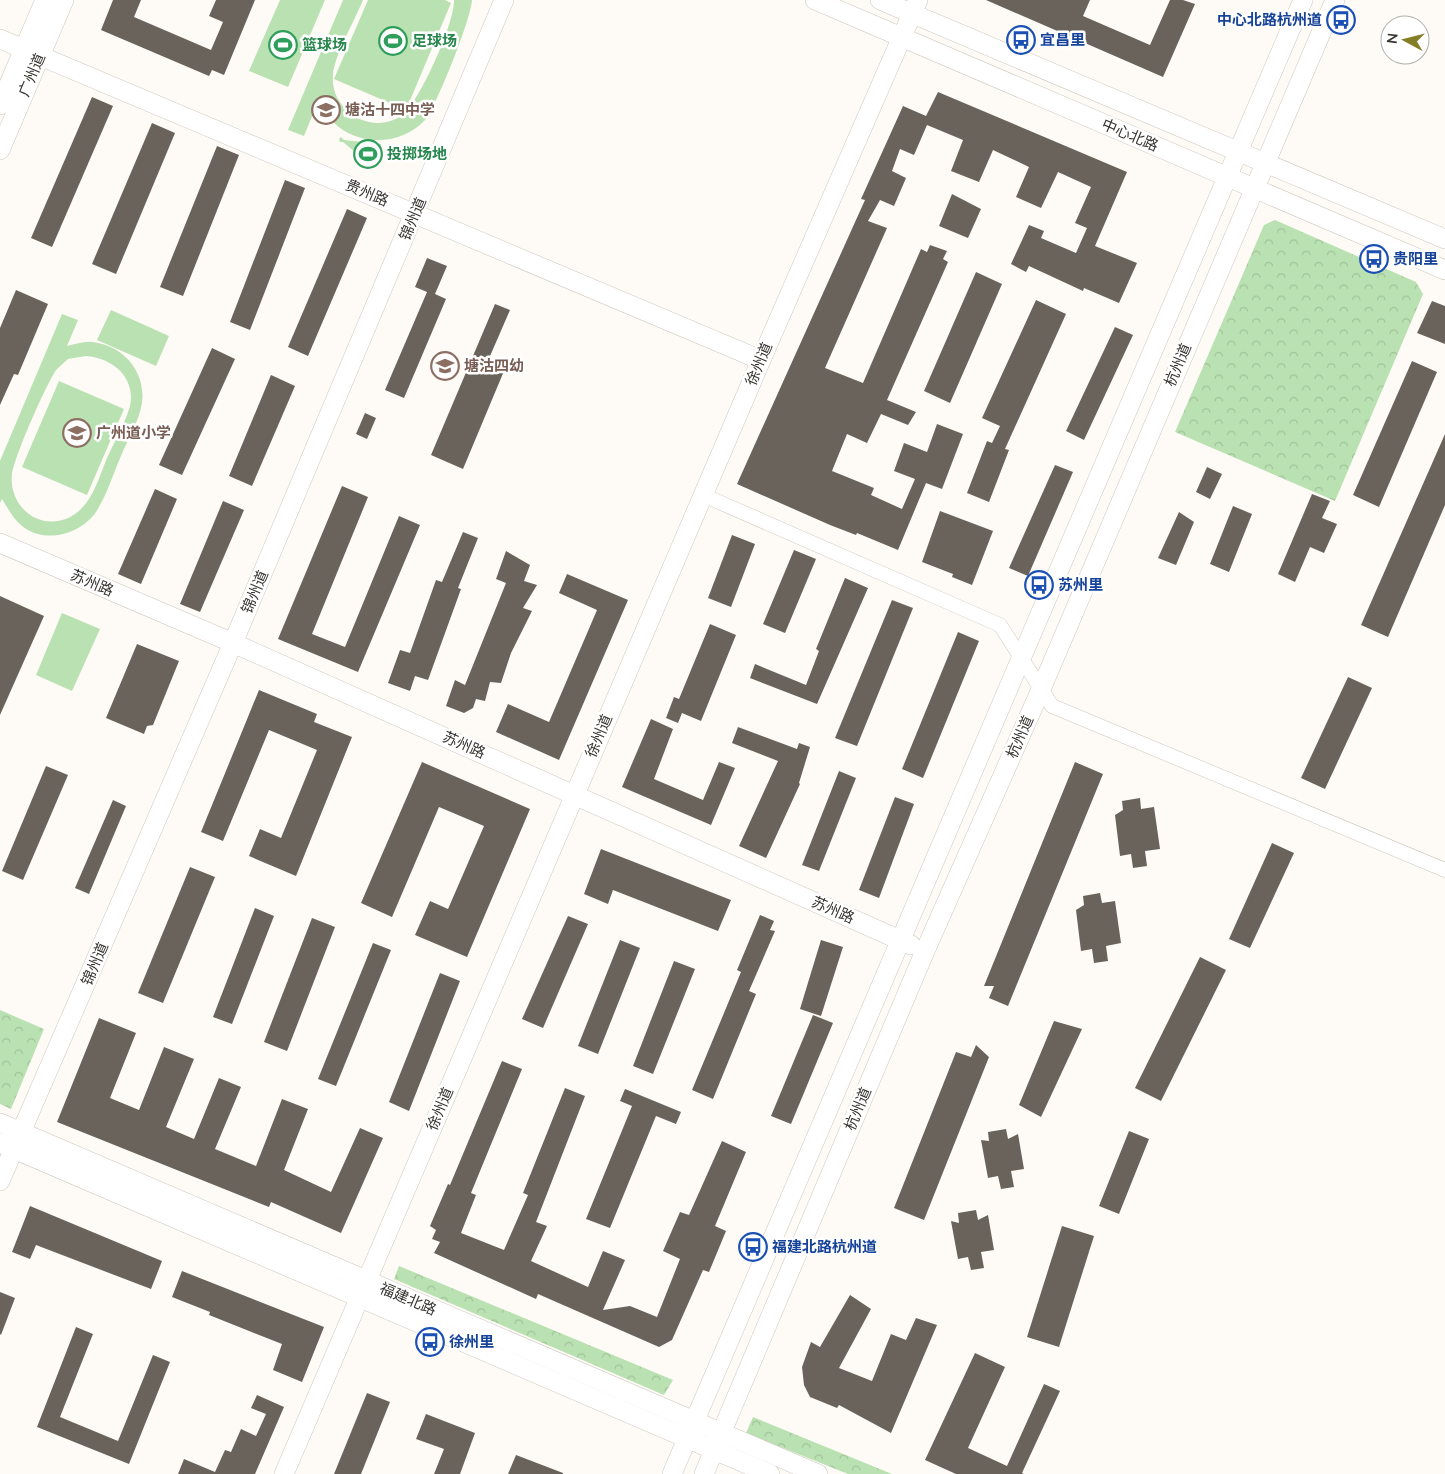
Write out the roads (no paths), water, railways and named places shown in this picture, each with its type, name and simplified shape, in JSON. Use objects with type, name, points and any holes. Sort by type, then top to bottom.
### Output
[{"type":"street","name":"广州道","points":[[0,150],[32,53],[45,0]]},
{"type":"street","name":"广州道","points":[[0,106],[64,0]]},
{"type":"street","name":"锦州道","points":[[0,1181],[12,1141],[233,643],[416,213],[504,0]]},
{"type":"street","name":"中心北路","points":[[815,0],[1194,162]]},
{"type":"street","name":"中心北路","points":[[880,0],[915,7],[1202,136],[1244,166],[1280,198],[1445,270]]},
{"type":"street","name":"杭州道","points":[[704,1474],[925,952],[1042,688],[1239,221],[1244,166],[1253,114],[1303,0]]},
{"type":"street","points":[[1194,162],[1244,166],[1265,146],[1281,123],[1335,0]]},
{"type":"street","name":"徐州道","points":[[284,1474],[760,360],[915,7]]},
{"type":"street","name":"贵州路","points":[[0,39],[416,213],[760,360]]},
{"type":"street","points":[[1202,136],[1225,138],[1235,135],[1253,114]]},
{"type":"street","points":[[1194,162],[1208,173],[1211,179],[1214,193],[1213,209]]},
{"type":"street","name":"中心北路","points":[[1244,166],[1445,240]]},
{"type":"street","name":"杭州道","points":[[672,1474],[1023,658],[1213,209],[1244,166]]},
{"type":"street","points":[[703,495],[1000,625],[1023,658],[1052,706],[1445,870]]},
{"type":"street","name":"苏州路","points":[[0,543],[233,643],[575,794],[925,952]]},
{"type":"street","name":"福建北路","points":[[0,1123],[12,1141],[363,1289],[694,1421],[818,1474]]},
{"type":"street","name":"福建北路","points":[[363,1289],[686,1440],[770,1474]]},
{"type":"place","name":"中心北路杭州道","points":[[1341,20]]},
{"type":"place","name":"宜昌里","points":[[1021,40]]},
{"type":"place","name":"足球场","points":[[393,41]]},
{"type":"place","name":"篮球场","points":[[283,45]]},
{"type":"place","name":"塘沽十四中学","points":[[326,110]]},
{"type":"place","name":"投掷场地","points":[[368,154]]},
{"type":"place","name":"贵阳里","points":[[1374,259]]},
{"type":"place","name":"塘沽四幼","points":[[445,366]]},
{"type":"place","name":"广州道小学","points":[[77,433]]},
{"type":"place","name":"苏州里","points":[[1039,585]]},
{"type":"place","name":"福建北路杭州道","points":[[753,1247]]},
{"type":"place","name":"徐州里","points":[[430,1342]]}]
